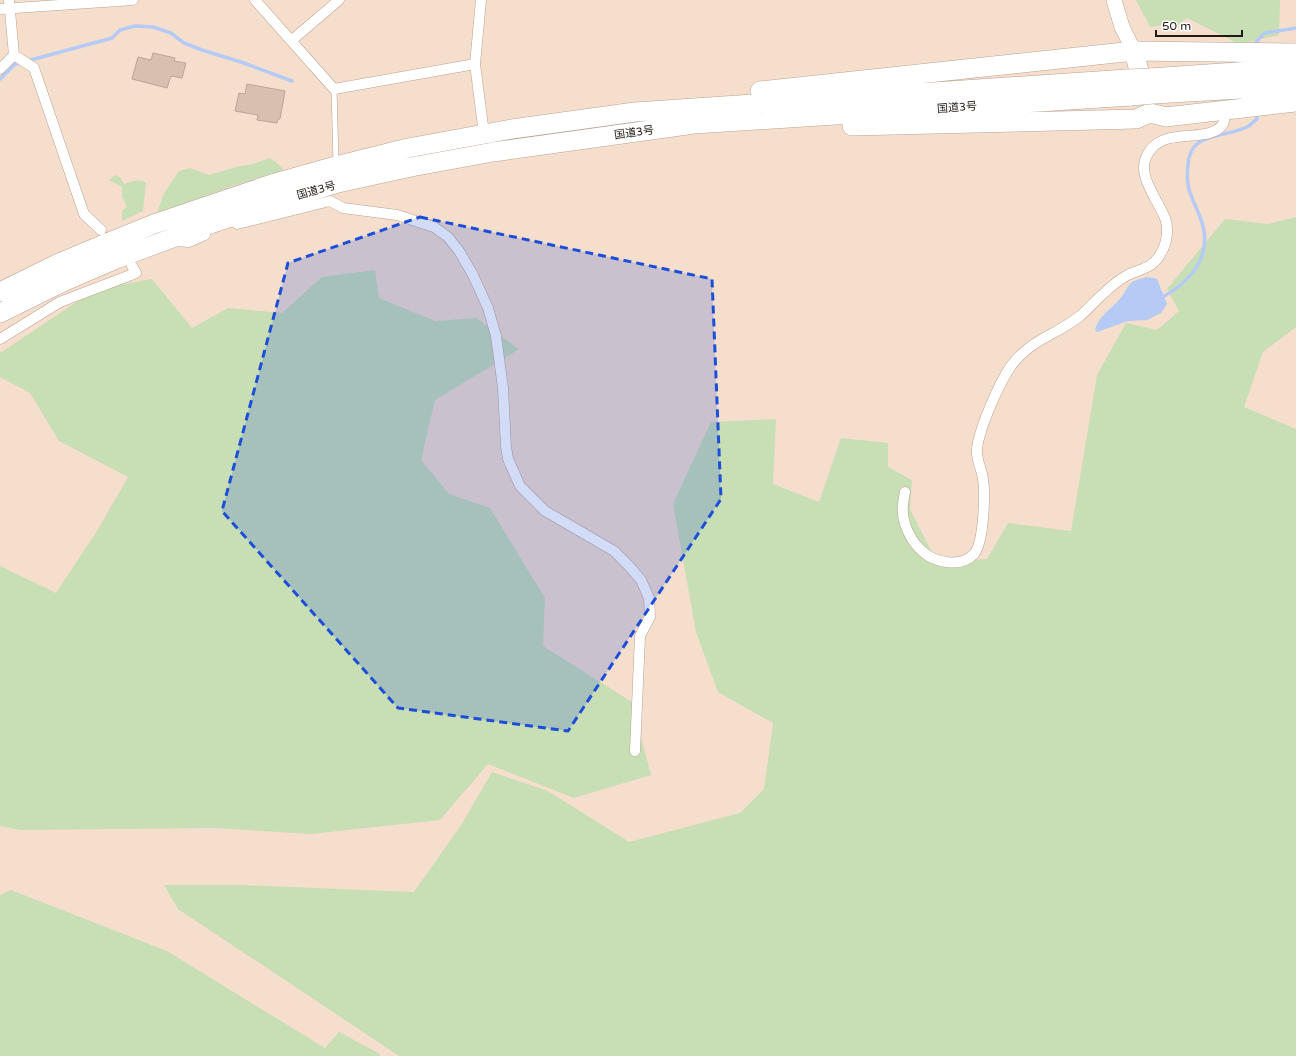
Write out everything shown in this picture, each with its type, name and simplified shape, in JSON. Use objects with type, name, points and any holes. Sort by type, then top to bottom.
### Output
[{"type":"highway","points":[[1134,51],[1150,113]]},
{"type":"highway","points":[[692,116],[754,91],[1134,51],[1296,53]]},
{"type":"highway","name":"国道3号","points":[[0,313],[66,282],[163,241],[276,202],[338,183],[411,167],[692,116],[807,100],[1129,88],[1296,68]]},
{"type":"highway","name":"国道3号","points":[[1152,86],[1296,86]]},
{"type":"highway","points":[[692,116],[793,128],[1136,119],[1150,113],[1166,117],[1296,102]]},
{"type":"highway","name":"国道3号","points":[[0,292],[64,261],[154,224],[272,184],[336,166],[408,148],[512,129],[635,112],[692,116]]},
{"type":"street","points":[[101,230],[84,214],[34,68],[14,55],[6,6],[132,0]]},
{"type":"street","points":[[255,0],[334,89],[475,64]]},
{"type":"street","points":[[291,42],[339,0]]},
{"type":"street","points":[[481,0],[475,64],[484,134],[493,152]]},
{"type":"street","points":[[1114,0],[1122,27],[1134,51]]},
{"type":"street","points":[[1125,0],[1136,38],[1134,51]]},
{"type":"street","points":[[0,69],[14,55]]},
{"type":"street","points":[[904,492],[902,511],[904,522],[908,532],[922,551],[931,557],[947,562],[960,562],[968,560],[976,553],[982,533],[984,490],[977,451],[979,436],[1001,383],[1013,363],[1027,348],[1079,316],[1109,288],[1126,276],[1146,268],[1155,261],[1165,244],[1167,226],[1166,219],[1145,175],[1144,162],[1147,155],[1158,143],[1166,139],[1200,136],[1217,130],[1224,123],[1224,110]]},
{"type":"street","points":[[163,241],[189,242],[224,227],[330,202],[343,208],[397,215],[412,219],[434,227],[448,237],[459,251],[473,275],[488,308],[496,336],[503,388],[508,459],[520,486],[545,511],[614,551],[640,580],[649,598],[650,617],[640,636],[635,751]]},
{"type":"street","points":[[0,339],[60,302],[136,273],[132,266]]},
{"type":"lane","points":[[334,89],[336,166]]},
{"type":"highlighted area","points":[[420,217],[712,279],[721,499],[568,731],[398,708],[222,511],[288,263]]},
{"type":"green space","points":[[1136,0],[1280,0],[1279,35],[1239,44],[1187,18],[1177,26],[1169,24],[1150,27]]},
{"type":"green space","points":[[270,158],[284,170],[235,185],[157,213],[164,193],[179,171],[190,168],[209,175],[240,166],[250,165]]},
{"type":"green space","points":[[115,175],[120,177],[124,184],[133,181],[146,183],[143,211],[122,221],[122,211],[127,207],[122,196],[122,187],[109,180]]},
{"type":"green space","points":[[1296,217],[1296,327],[1263,352],[1244,407],[1296,429],[1296,1056],[399,1056],[178,909],[164,885],[240,885],[414,892],[461,825],[492,772],[548,791],[629,842],[740,813],[764,789],[773,723],[718,692],[696,632],[673,504],[711,422],[776,419],[773,484],[819,502],[841,438],[888,443],[888,467],[912,480],[910,509],[937,562],[987,559],[1008,523],[1071,531],[1097,375],[1126,323],[1157,330],[1179,311],[1167,289],[1225,219],[1268,224]]},
{"type":"green space","points":[[375,270],[379,298],[435,321],[476,318],[519,349],[435,400],[421,460],[449,494],[490,508],[545,598],[543,646],[632,702],[651,775],[574,798],[488,764],[440,820],[311,834],[215,828],[20,830],[0,826],[0,566],[56,593],[97,531],[128,477],[59,441],[30,393],[0,377],[0,353],[96,289],[152,279],[192,328],[228,308],[282,313],[322,277]]},
{"type":"green space","points":[[11,890],[167,951],[325,1048],[339,1032],[380,1054],[380,1056],[0,1056],[0,895]]},
{"type":"water","points":[[1146,277],[1157,279],[1167,304],[1161,313],[1147,320],[1128,321],[1097,332],[1095,330],[1100,319],[1118,300],[1130,284],[1135,280]]},
{"type":"building","points":[[153,53],[175,58],[174,61],[186,63],[182,78],[171,76],[167,88],[132,79],[138,57],[151,60]]},
{"type":"building","points":[[247,84],[285,91],[280,119],[278,119],[277,123],[257,120],[258,115],[235,111],[239,93],[245,94]]},
{"type":"waterway","points":[[27,61],[112,38],[120,30],[135,26],[153,27],[171,33],[184,43],[202,50],[241,62],[292,81]]},
{"type":"waterway","points":[[1256,42],[1265,33],[1296,28]]},
{"type":"waterway","points":[[0,79],[15,64],[21,63]]},
{"type":"waterway","points":[[1161,298],[1191,275],[1198,265],[1205,243],[1204,230],[1187,180],[1188,163],[1191,152],[1196,145],[1206,139],[1247,127],[1257,119],[1256,115]]}]
